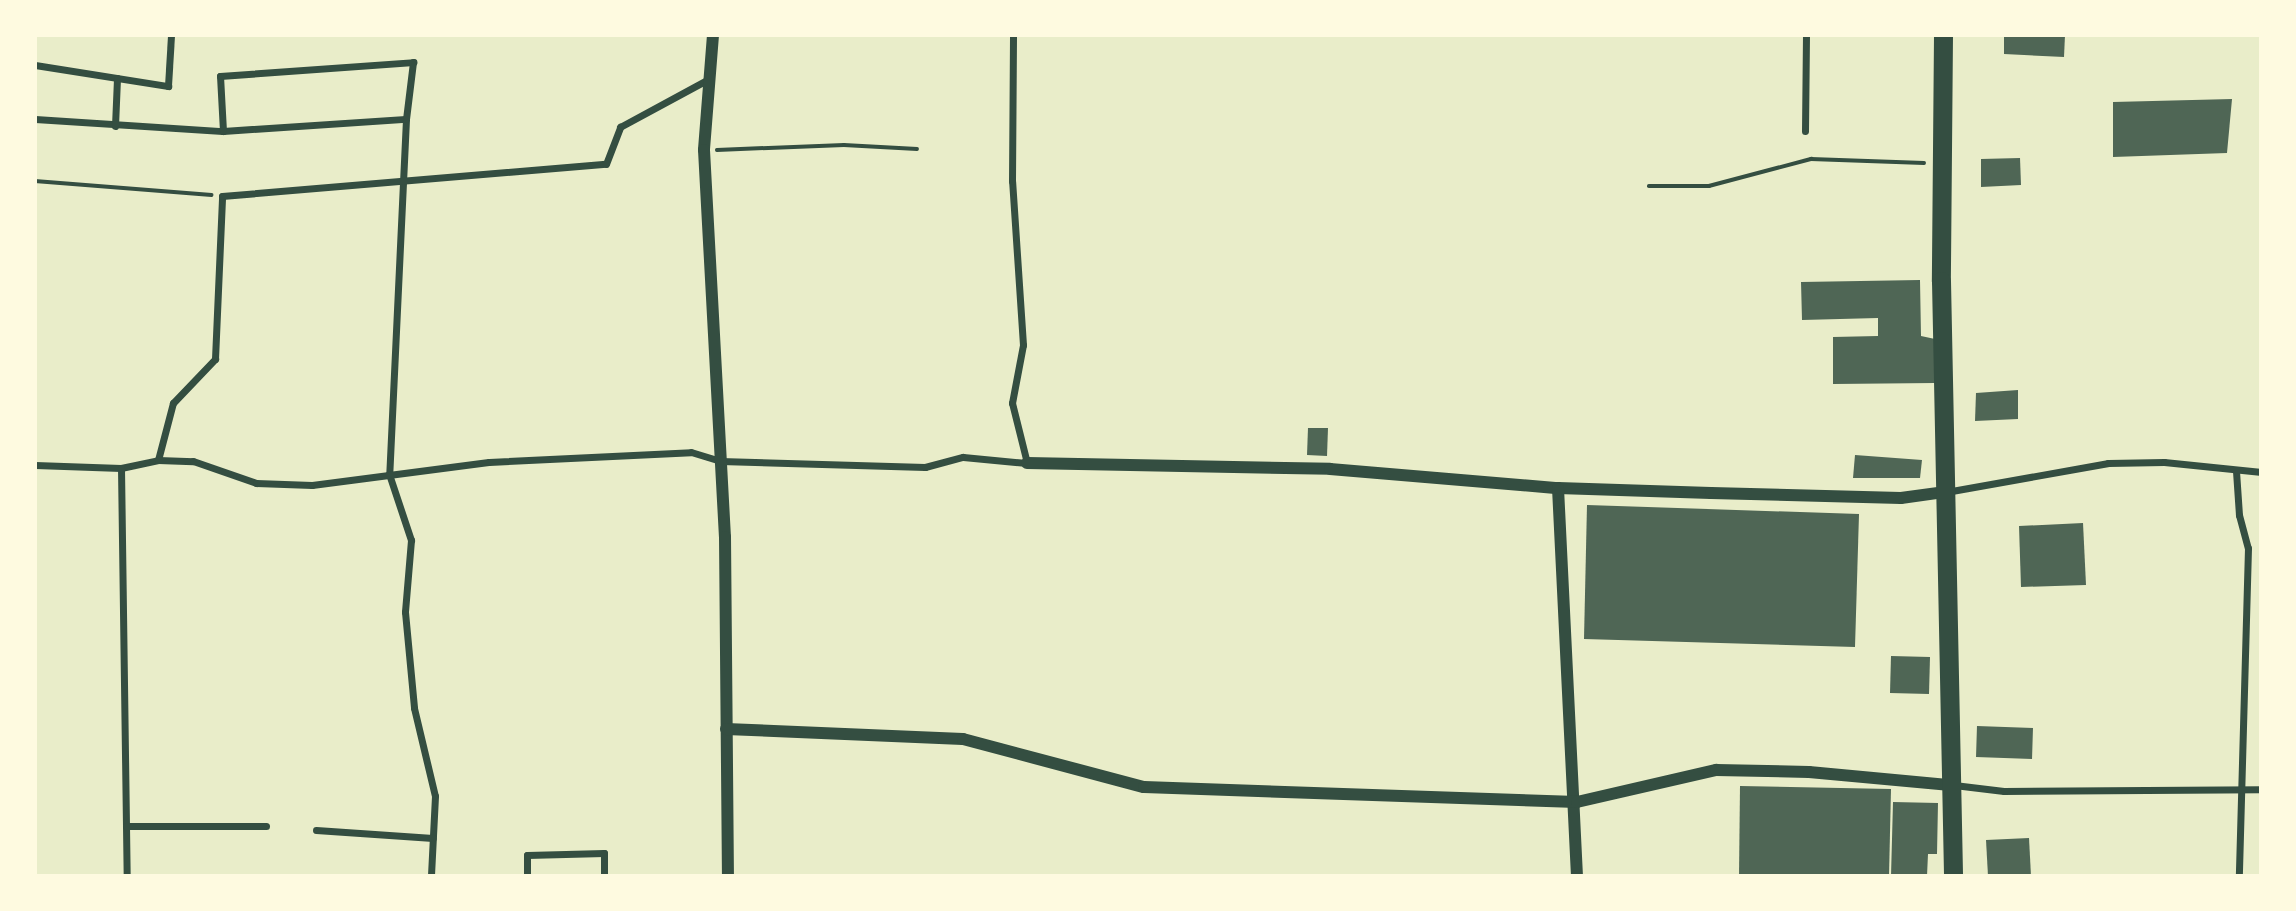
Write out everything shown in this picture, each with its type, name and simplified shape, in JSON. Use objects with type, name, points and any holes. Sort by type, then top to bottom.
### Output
[{"type":"highway","points":[[1943,35],[1944,492],[1953,876]]},
{"type":"street","points":[[35,65],[168,86],[171,35]]},
{"type":"street","points":[[713,35],[707,80],[705,150],[725,537],[728,876]]},
{"type":"street","points":[[1013,35],[1012,181],[1023,345],[1012,403],[1027,463]]},
{"type":"street","points":[[1805,131],[1806,35]]},
{"type":"street","points":[[223,131],[220,76],[413,62],[406,119],[406,177],[389,474],[411,540],[405,612],[414,708],[435,796],[430,876]]},
{"type":"street","points":[[116,126],[117,78]]},
{"type":"street","points":[[158,460],[173,403],[215,359],[222,196],[406,177],[606,164],[620,127],[707,80]]},
{"type":"street","points":[[35,118],[116,126],[223,131],[406,119]]},
{"type":"street","points":[[35,464],[121,468],[158,460],[193,461],[256,483],[312,485],[489,462],[678,452],[720,461],[925,467],[963,457],[1027,463],[1330,469],[1558,488],[1900,498],[2108,463],[2164,462],[2261,472]]},
{"type":"street","points":[[121,468],[127,876]]},
{"type":"street","points":[[2236,471],[2239,515],[2248,548],[2239,876]]},
{"type":"street","points":[[1558,488],[1577,802],[1577,876]]},
{"type":"street","points":[[726,729],[963,739],[1144,788],[1577,802],[1716,770],[1810,772],[2004,791],[2261,789]]},
{"type":"street","points":[[126,825],[266,826]]},
{"type":"street","points":[[316,830],[433,838]]},
{"type":"street","points":[[527,876],[527,855],[604,853],[604,876]]},
{"type":"path","points":[[705,150],[844,145],[917,149]]},
{"type":"path","points":[[1649,186],[1709,186],[1811,159],[1943,162]]},
{"type":"path","points":[[35,181],[222,196]]},
{"type":"building","points":[[2004,35],[2065,35],[2064,57],[2004,54]]},
{"type":"building","points":[[2232,99],[2227,153],[2113,157],[2113,102]]},
{"type":"building","points":[[2020,158],[2021,185],[1981,187],[1981,159]]},
{"type":"building","points":[[1920,280],[1921,336],[1935,339],[1935,383],[1833,384],[1833,337],[1878,336],[1878,318],[1802,320],[1801,282]]},
{"type":"building","points":[[2018,390],[2018,419],[1975,421],[1976,393]]},
{"type":"building","points":[[1308,428],[1328,428],[1327,456],[1307,455]]},
{"type":"building","points":[[1855,455],[1922,460],[1920,478],[1853,478]]},
{"type":"building","points":[[1587,505],[1859,514],[1855,647],[1584,639]]},
{"type":"building","points":[[2083,523],[2086,585],[2021,587],[2019,526]]},
{"type":"building","points":[[1891,656],[1930,657],[1929,694],[1890,693]]},
{"type":"building","points":[[1977,726],[2033,728],[2032,759],[1976,757]]},
{"type":"building","points":[[1740,786],[1891,789],[1889,876],[1739,876]]},
{"type":"building","points":[[1893,802],[1938,803],[1937,854],[1928,854],[1927,876],[1891,876]]},
{"type":"building","points":[[2029,838],[2031,876],[1988,876],[1986,840]]}]
